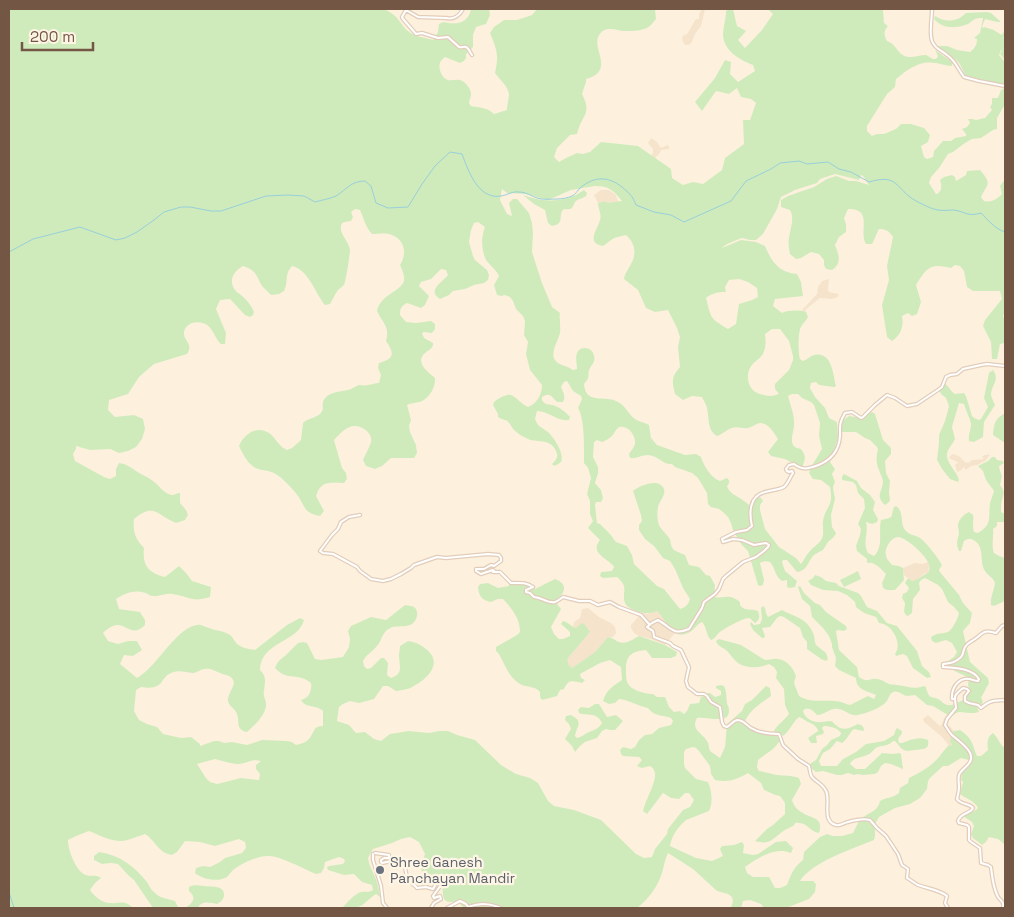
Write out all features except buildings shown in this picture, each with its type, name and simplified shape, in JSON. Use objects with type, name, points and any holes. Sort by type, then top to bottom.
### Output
[{"type":"street","points":[[463,9],[454,19],[418,17],[406,10],[402,20],[416,34],[422,33],[438,38],[448,37],[459,47],[466,47],[472,55]]},
{"type":"street","points":[[932,9],[931,38],[938,50],[949,56],[964,77],[1005,86]]},
{"type":"street","points":[[649,624],[658,620],[675,632],[689,629],[704,602],[717,592],[723,579],[743,562],[756,557],[768,547],[769,545],[766,543],[754,545],[742,540],[723,542],[722,540],[736,532],[747,530],[752,526],[750,508],[753,500],[760,494],[784,487],[793,473],[792,471],[787,471],[787,466],[794,464],[799,468],[812,468],[825,463],[833,456],[839,440],[839,426],[845,413],[852,412],[861,418],[874,405],[887,396],[895,398],[907,406],[916,404],[942,386],[944,380],[950,375],[957,374],[963,369],[981,364],[1005,366]]},
{"type":"street","points":[[360,515],[349,517],[340,522],[338,529],[320,551],[333,554],[357,566],[360,571],[371,579],[383,581],[391,579],[414,565],[437,557],[499,555],[501,561],[498,564],[484,569],[476,569],[476,571],[481,574],[493,570],[493,572],[500,572],[511,583],[524,583],[532,586],[526,592],[530,592],[534,597],[541,598],[547,602],[554,602],[563,597],[598,604],[610,602],[641,615],[649,624],[647,627],[653,629],[654,637],[670,643],[683,652],[689,667],[686,681],[688,687],[696,694],[704,694],[711,702],[720,707],[724,726],[727,727],[734,721],[741,720],[751,728],[764,733],[779,734],[783,745],[809,766],[811,777],[824,788],[828,801],[827,816],[830,821],[833,824],[840,825],[860,820],[870,820],[886,836],[898,854],[902,866],[908,870],[907,878],[917,884],[944,894],[946,896],[945,903],[948,908]]},
{"type":"street","points":[[1003,908],[1003,902],[998,896],[994,884],[991,867],[988,864],[981,863],[980,848],[969,840],[969,827],[958,821],[960,816],[974,808],[971,805],[959,802],[957,799],[958,777],[971,760],[969,751],[954,737],[945,725],[947,719],[956,708],[954,699],[952,699],[954,686],[962,680],[978,681],[978,677],[970,671],[942,666],[943,664],[953,663],[960,658],[966,645],[982,633],[996,632],[1002,626],[1005,626]]},
{"type":"street","points":[[954,699],[965,688],[968,689],[964,696],[965,701],[969,704],[978,705],[981,708],[983,708],[985,703],[1005,700]]},
{"type":"street","points":[[387,908],[383,903],[373,860],[374,853],[389,855],[389,858],[381,860],[382,863],[391,861],[402,864],[408,880],[417,888],[426,887],[433,889],[437,882],[440,882],[441,885],[434,896],[434,898],[440,896],[440,899],[431,908]]},
{"type":"street","points":[[447,908],[460,901],[468,907],[481,903],[501,908]]},
{"type":"shaded area","points":[[702,9],[705,9],[701,26],[692,42],[689,45],[685,45],[682,37],[687,34],[696,19],[699,19]]},
{"type":"shaded area","points":[[651,138],[660,147],[662,148],[667,145],[669,149],[661,150],[655,158],[651,155],[653,149],[648,143]]},
{"type":"shaded area","points":[[601,190],[609,190],[616,195],[618,202],[607,203],[606,201],[598,203],[594,195]]},
{"type":"shaded area","points":[[829,279],[829,292],[839,294],[838,297],[832,299],[820,298],[805,310],[806,312],[802,310],[817,294],[818,287],[822,281]]},
{"type":"shaded area","points":[[952,454],[959,456],[968,463],[972,460],[984,459],[982,457],[984,455],[990,455],[985,461],[966,470],[964,467],[957,472],[955,464],[959,463],[949,458]]},
{"type":"shaded area","points":[[928,562],[928,573],[917,580],[912,581],[904,575],[903,568],[915,563],[923,564]]},
{"type":"shaded area","points":[[588,608],[599,617],[611,623],[615,627],[616,633],[613,637],[608,637],[595,652],[572,668],[567,662],[568,658],[590,632],[573,627],[574,622],[580,618],[582,609]]},
{"type":"shaded area","points":[[640,611],[647,614],[657,611],[675,633],[665,645],[634,633],[631,625],[638,617]]},
{"type":"shaded area","points":[[928,715],[940,726],[946,715],[951,717],[948,725],[954,731],[951,736],[952,744],[950,747],[942,737],[924,722],[923,719]]},
{"type":"green space","points":[[9,9],[383,9],[393,14],[409,32],[433,40],[438,32],[439,24],[443,22],[461,22],[467,18],[471,9],[489,9],[490,15],[486,24],[476,27],[473,35],[473,47],[466,54],[464,61],[460,63],[445,57],[440,62],[440,70],[446,79],[460,80],[468,86],[471,93],[469,103],[471,106],[486,109],[494,114],[507,110],[509,96],[507,88],[495,73],[497,53],[490,33],[494,27],[504,20],[517,20],[532,15],[537,9],[655,9],[656,19],[646,28],[628,31],[608,29],[602,31],[598,39],[600,70],[595,75],[586,79],[582,94],[586,106],[585,115],[577,134],[570,135],[557,148],[554,157],[559,162],[577,153],[590,152],[601,142],[638,146],[671,169],[672,178],[683,185],[693,182],[703,184],[722,170],[725,158],[744,144],[743,120],[750,120],[756,103],[751,99],[741,97],[737,88],[729,94],[716,91],[702,111],[695,102],[715,78],[725,60],[731,62],[730,74],[738,82],[755,71],[753,65],[734,54],[726,46],[723,32],[726,11],[729,9],[733,9],[737,26],[746,31],[738,40],[745,48],[762,30],[773,14],[768,9],[883,9],[884,23],[888,26],[885,32],[886,39],[900,53],[910,57],[926,55],[936,59],[938,56],[935,50],[952,62],[952,66],[930,62],[919,64],[905,72],[896,79],[895,87],[887,94],[867,126],[867,131],[872,136],[884,134],[896,129],[901,124],[911,124],[924,128],[930,135],[928,142],[921,146],[924,157],[927,159],[933,157],[934,151],[943,141],[951,141],[955,138],[966,136],[962,129],[970,123],[968,119],[985,118],[992,110],[990,107],[992,98],[998,98],[1001,90],[1005,88],[1005,104],[997,118],[997,129],[981,138],[972,139],[948,154],[931,177],[929,183],[936,194],[940,190],[940,180],[944,177],[952,175],[956,181],[966,175],[967,171],[980,170],[988,183],[981,197],[984,201],[991,201],[1002,194],[1000,186],[1005,179],[1005,312],[1003,316],[1005,320],[1005,343],[1000,344],[997,359],[992,359],[991,342],[983,326],[985,320],[1002,299],[1000,291],[973,291],[967,287],[964,271],[960,266],[955,265],[951,268],[934,266],[923,274],[916,285],[921,302],[917,314],[912,316],[908,313],[902,316],[903,323],[898,336],[892,341],[887,337],[882,305],[889,280],[887,266],[893,237],[884,229],[879,229],[872,244],[866,244],[863,233],[863,217],[856,210],[848,209],[844,218],[846,232],[839,237],[835,245],[838,262],[832,270],[826,269],[824,260],[819,254],[811,252],[796,259],[790,254],[789,242],[792,217],[790,210],[781,207],[781,200],[836,176],[869,185],[861,175],[859,180],[835,174],[781,197],[777,209],[763,234],[756,240],[742,238],[722,248],[741,240],[756,242],[765,246],[776,265],[785,271],[797,274],[801,282],[803,296],[775,299],[773,306],[782,313],[788,311],[806,312],[808,317],[799,333],[800,359],[803,361],[814,355],[825,356],[831,364],[834,376],[836,386],[834,387],[819,385],[816,382],[811,383],[810,388],[825,408],[829,418],[837,422],[838,438],[830,462],[835,469],[832,474],[835,482],[833,487],[835,499],[831,515],[832,527],[836,533],[823,550],[813,556],[803,570],[797,572],[787,560],[783,560],[785,571],[797,581],[795,587],[787,587],[787,580],[782,581],[779,579],[770,562],[766,561],[760,563],[764,580],[763,585],[758,585],[748,551],[741,544],[728,517],[719,509],[708,504],[707,493],[698,478],[692,473],[651,455],[630,458],[629,454],[635,440],[631,432],[623,427],[617,429],[608,439],[602,442],[597,440],[594,442],[593,457],[598,467],[595,483],[601,490],[603,498],[601,502],[596,502],[595,505],[597,523],[616,542],[627,546],[634,564],[657,586],[664,589],[680,609],[684,607],[690,599],[675,569],[670,561],[663,558],[639,530],[639,525],[642,521],[633,491],[649,484],[661,485],[664,491],[657,515],[660,527],[670,539],[673,549],[685,555],[689,565],[699,567],[706,575],[710,576],[715,585],[714,597],[733,598],[740,602],[740,605],[744,608],[758,611],[759,618],[755,623],[749,618],[743,619],[722,630],[711,640],[702,622],[690,632],[684,635],[679,634],[670,628],[657,611],[643,613],[628,607],[624,599],[623,584],[617,577],[603,578],[600,576],[601,572],[612,571],[614,567],[598,552],[597,545],[600,540],[588,528],[593,521],[587,494],[591,478],[588,468],[584,463],[583,427],[578,408],[582,399],[581,396],[573,391],[567,381],[561,387],[564,396],[563,402],[557,402],[549,395],[542,397],[544,403],[558,407],[570,417],[569,420],[565,420],[537,411],[535,419],[537,423],[551,435],[562,455],[561,462],[554,466],[552,464],[556,460],[557,455],[550,444],[530,440],[519,434],[508,421],[498,417],[493,405],[494,402],[506,395],[510,395],[528,407],[534,404],[538,398],[542,385],[530,370],[526,354],[528,342],[524,335],[525,321],[523,316],[516,309],[510,297],[497,295],[494,285],[499,276],[484,256],[482,243],[485,227],[478,222],[474,223],[469,242],[475,260],[487,270],[488,280],[465,289],[453,291],[440,299],[436,296],[435,289],[448,275],[446,270],[441,269],[431,279],[421,282],[419,286],[429,296],[425,305],[421,308],[407,303],[401,309],[400,315],[406,322],[431,321],[435,324],[435,329],[432,333],[422,333],[424,338],[433,343],[433,345],[424,354],[421,361],[424,368],[435,378],[434,385],[429,395],[423,400],[407,405],[411,420],[410,432],[416,445],[417,453],[414,458],[391,458],[375,469],[366,466],[363,460],[371,442],[369,433],[357,426],[345,429],[334,440],[347,479],[344,483],[323,485],[318,491],[316,496],[324,511],[320,516],[308,512],[294,491],[278,475],[257,469],[250,464],[239,446],[251,432],[260,430],[269,433],[284,449],[292,448],[301,440],[303,423],[321,412],[327,396],[359,385],[379,383],[381,375],[378,368],[379,363],[388,360],[392,353],[386,341],[387,332],[385,325],[377,311],[382,301],[399,288],[404,281],[400,265],[404,251],[401,242],[394,236],[372,234],[360,210],[355,209],[351,212],[353,217],[351,221],[344,222],[341,225],[341,231],[350,250],[349,262],[344,285],[338,290],[330,304],[325,305],[311,282],[298,268],[292,266],[290,269],[284,291],[271,295],[262,286],[253,271],[243,266],[233,276],[232,283],[236,291],[247,301],[254,312],[250,317],[245,315],[230,299],[220,300],[216,309],[226,333],[225,344],[219,342],[211,329],[204,323],[190,324],[184,332],[189,345],[187,354],[154,364],[139,377],[128,394],[109,400],[108,410],[115,417],[134,415],[143,419],[145,429],[142,439],[136,447],[119,453],[110,449],[90,450],[76,446],[73,454],[75,461],[104,477],[110,479],[116,476],[116,469],[119,463],[122,463],[151,480],[166,493],[172,495],[180,493],[180,503],[188,515],[185,520],[176,523],[155,512],[146,511],[134,519],[135,535],[144,548],[145,564],[150,571],[165,577],[179,566],[192,581],[211,587],[210,597],[198,599],[172,594],[152,596],[138,591],[127,593],[116,599],[119,609],[140,612],[145,620],[145,625],[138,630],[130,630],[119,625],[109,628],[103,633],[108,641],[118,644],[137,641],[142,650],[133,656],[124,655],[120,664],[137,678],[152,666],[176,638],[193,626],[201,625],[225,633],[231,636],[239,645],[255,650],[287,625],[300,618],[304,620],[295,633],[266,653],[262,660],[260,670],[265,679],[264,694],[266,707],[260,719],[247,732],[240,729],[236,712],[228,702],[234,683],[232,678],[211,669],[202,669],[194,673],[174,672],[169,674],[155,687],[141,687],[136,690],[134,711],[139,720],[157,727],[163,734],[181,738],[191,737],[200,746],[214,741],[247,745],[262,740],[287,741],[296,745],[304,742],[310,738],[316,728],[323,726],[323,711],[306,705],[301,700],[309,694],[311,683],[302,678],[284,675],[275,668],[278,663],[298,643],[303,642],[307,643],[315,659],[343,657],[349,647],[348,631],[351,626],[371,617],[386,620],[405,605],[411,606],[417,611],[414,622],[410,625],[393,627],[387,630],[363,661],[364,666],[367,669],[371,668],[381,658],[384,658],[388,663],[387,675],[391,678],[395,676],[400,669],[400,646],[408,641],[420,645],[431,654],[434,660],[428,676],[408,689],[396,691],[388,686],[383,686],[374,699],[359,703],[350,701],[343,704],[339,707],[337,721],[349,725],[356,733],[365,732],[374,739],[381,741],[390,734],[409,731],[429,733],[448,731],[475,740],[501,765],[516,774],[530,778],[538,783],[548,801],[554,806],[574,810],[601,820],[636,854],[644,858],[652,857],[655,849],[667,834],[668,829],[683,810],[690,807],[694,800],[689,793],[685,793],[679,799],[671,798],[663,793],[647,814],[643,811],[654,782],[654,770],[650,766],[642,768],[637,766],[642,760],[639,757],[623,756],[620,750],[623,747],[631,749],[645,735],[652,734],[659,728],[671,725],[673,721],[671,718],[655,714],[648,708],[619,699],[615,703],[609,704],[603,701],[608,691],[622,680],[621,667],[610,660],[600,663],[580,674],[581,678],[585,680],[582,683],[569,682],[564,689],[560,690],[557,696],[542,700],[538,690],[522,685],[514,680],[496,651],[496,647],[520,632],[519,622],[503,599],[491,602],[482,598],[478,587],[480,584],[488,583],[498,588],[509,586],[509,583],[516,583],[535,589],[555,579],[563,585],[564,590],[558,598],[557,604],[561,609],[551,627],[554,634],[559,639],[570,636],[570,632],[561,624],[563,621],[576,628],[582,623],[590,632],[568,658],[568,664],[572,668],[595,652],[608,637],[624,643],[639,636],[665,645],[677,652],[676,656],[671,658],[652,658],[646,650],[637,651],[631,655],[626,664],[626,677],[629,685],[634,689],[653,694],[657,697],[665,697],[669,707],[674,712],[680,711],[684,714],[690,704],[699,703],[701,697],[708,693],[715,697],[721,695],[721,691],[716,686],[724,686],[729,708],[728,715],[722,719],[697,718],[695,722],[696,729],[708,743],[710,751],[720,758],[725,747],[727,724],[742,711],[745,704],[752,700],[766,686],[770,688],[771,696],[751,712],[744,724],[754,731],[776,735],[780,740],[773,749],[758,760],[757,767],[759,771],[799,778],[801,784],[792,800],[799,811],[819,821],[819,833],[813,831],[805,824],[795,823],[770,841],[755,841],[785,814],[785,803],[780,796],[764,790],[761,783],[748,773],[733,780],[715,780],[711,774],[710,766],[699,751],[693,747],[686,749],[684,752],[685,768],[696,779],[708,782],[711,804],[709,811],[686,820],[678,828],[670,846],[696,858],[712,861],[723,856],[720,849],[722,846],[742,842],[744,845],[743,853],[753,855],[758,854],[776,842],[786,841],[793,848],[791,853],[785,851],[773,852],[745,867],[747,873],[753,877],[769,877],[775,888],[780,888],[787,885],[793,871],[803,860],[804,852],[820,837],[827,834],[842,836],[853,833],[859,821],[877,808],[880,801],[899,793],[900,788],[908,783],[909,778],[929,766],[949,745],[951,746],[951,736],[954,731],[960,730],[973,744],[977,756],[981,756],[988,750],[988,740],[993,733],[1005,748],[1005,849],[1004,844],[998,839],[989,837],[982,845],[971,834],[974,826],[972,822],[963,816],[978,808],[972,801],[960,794],[963,782],[961,780],[962,772],[972,761],[961,758],[948,766],[943,766],[930,778],[927,789],[920,798],[879,817],[875,824],[874,840],[823,862],[806,874],[800,881],[813,881],[816,884],[815,892],[809,899],[786,908],[764,908],[761,904],[750,900],[743,901],[741,908],[731,908],[732,897],[717,891],[693,869],[668,853],[655,888],[649,897],[637,908],[464,908],[457,901],[451,902],[445,899],[441,880],[428,880],[421,867],[425,854],[419,842],[410,837],[373,849],[368,858],[377,882],[380,897],[376,894],[361,906],[342,908],[358,893],[373,890],[372,885],[362,882],[354,874],[344,875],[328,870],[327,867],[329,866],[343,864],[344,859],[339,857],[325,862],[321,873],[316,874],[279,858],[260,857],[240,865],[226,877],[213,880],[195,873],[196,868],[210,867],[225,858],[242,853],[246,848],[245,842],[239,839],[215,846],[185,841],[177,852],[172,855],[160,850],[145,834],[117,841],[89,831],[68,840],[71,855],[79,870],[86,875],[101,878],[90,890],[104,902],[124,903],[133,908],[9,908]],"holes":[[[595,186],[604,187],[613,191],[622,201],[598,203],[600,218],[594,235],[595,242],[603,246],[614,238],[626,235],[631,241],[634,248],[634,256],[624,279],[638,290],[646,308],[655,312],[668,310],[680,337],[678,347],[680,367],[673,380],[675,394],[683,400],[692,396],[702,397],[706,404],[711,430],[717,436],[734,427],[748,428],[763,423],[771,429],[778,439],[768,452],[771,456],[785,459],[802,468],[805,456],[801,449],[792,444],[794,418],[788,396],[798,394],[814,405],[820,423],[819,436],[822,449],[809,473],[813,479],[821,480],[830,487],[831,498],[824,516],[822,538],[801,564],[796,558],[779,547],[765,529],[760,510],[760,505],[763,501],[761,498],[757,497],[750,506],[730,491],[727,486],[729,482],[727,478],[720,481],[711,474],[701,457],[696,454],[685,455],[657,445],[651,438],[649,425],[635,419],[621,404],[613,400],[588,395],[584,384],[588,379],[589,370],[594,360],[593,353],[589,349],[583,348],[577,353],[577,369],[573,370],[555,360],[553,354],[560,333],[560,313],[552,307],[532,252],[533,233],[529,213],[517,199],[513,199],[509,203],[512,216],[507,214],[500,200],[502,189],[507,193],[526,194],[548,200],[571,190]],[[739,279],[748,282],[757,288],[758,297],[739,304],[736,324],[728,329],[712,317],[706,298],[715,293],[726,292],[725,287],[729,280]],[[772,329],[780,329],[789,341],[793,356],[789,370],[775,384],[775,389],[779,394],[771,396],[753,390],[748,378],[752,365],[763,354],[765,349],[765,334]],[[215,759],[237,764],[254,760],[261,761],[256,765],[256,769],[260,774],[259,780],[241,778],[217,784],[210,782],[197,764]]]},
{"type":"green space","points":[[966,13],[991,13],[1001,22],[985,19],[982,27],[994,30],[1002,35],[1003,32],[1005,35],[1003,39],[1005,37],[1005,48],[1003,49],[1005,49],[1005,60],[1000,54],[1002,50],[999,55],[1005,62],[1005,85],[966,76],[961,65],[938,46],[947,46],[970,52],[976,45],[977,39],[974,38],[980,33],[983,18],[977,18],[965,25],[952,27],[944,26],[934,19],[935,16],[951,21]]},
{"type":"green space","points":[[584,190],[587,193],[586,196],[576,201],[571,208],[564,209],[560,222],[552,226],[548,223],[545,210],[523,195],[531,198],[554,200],[570,197]]},
{"type":"green space","points":[[993,370],[996,379],[991,394],[995,405],[984,422],[983,437],[974,442],[969,441],[970,419],[964,404],[959,403],[952,427],[955,439],[947,454],[948,461],[958,477],[958,482],[950,479],[937,460],[939,435],[949,406],[946,398],[939,390],[944,383],[955,394],[964,393],[972,416],[979,420],[988,407],[984,398],[989,373]]},
{"type":"green space","points":[[872,412],[875,414],[883,440],[891,448],[891,454],[885,461],[886,473],[890,481],[890,500],[885,505],[880,499],[883,479],[877,463],[877,447],[870,440],[856,432],[842,432],[841,429],[843,421],[849,416],[861,418]]},
{"type":"green space","points":[[1005,413],[1005,443],[993,435],[996,422]]},
{"type":"green space","points":[[992,457],[1004,463],[999,466],[1002,476],[1000,485],[1004,492],[1001,512],[1005,514],[1005,522],[997,522],[997,526],[993,529],[993,550],[994,553],[1005,558],[1005,601],[994,606],[991,605],[991,602],[995,583],[983,567],[980,547],[972,539],[964,541],[961,551],[959,551],[957,546],[958,526],[962,517],[967,513],[969,512],[973,515],[974,532],[978,533],[988,524],[990,503],[994,491],[986,480],[983,471],[978,466]]},
{"type":"green space","points":[[844,474],[857,481],[861,488],[875,502],[873,510],[878,519],[877,522],[872,524],[866,522],[866,549],[868,553],[874,556],[877,552],[880,543],[881,520],[891,516],[896,506],[900,511],[906,531],[922,540],[932,551],[942,565],[939,570],[940,572],[972,613],[970,623],[963,631],[970,662],[988,678],[989,683],[981,697],[983,702],[981,705],[968,701],[966,697],[970,693],[969,679],[949,665],[948,661],[957,652],[952,643],[946,640],[936,643],[932,641],[931,637],[933,635],[950,631],[959,613],[948,602],[942,589],[925,578],[921,580],[919,583],[920,590],[913,599],[912,613],[908,616],[904,612],[905,603],[902,598],[909,588],[905,583],[908,578],[912,581],[928,573],[929,566],[925,557],[906,540],[898,537],[893,539],[887,547],[886,556],[892,565],[903,568],[904,580],[895,590],[887,590],[883,588],[882,583],[886,574],[875,564],[867,563],[867,559],[857,551],[856,546],[861,529],[858,524],[865,508],[864,499],[858,493],[853,482],[842,480]]},
{"type":"green space","points":[[858,571],[861,579],[844,587],[840,580]]},
{"type":"green space","points":[[815,575],[858,593],[867,607],[877,611],[887,623],[897,626],[917,651],[922,666],[929,672],[931,677],[927,678],[913,668],[907,656],[903,654],[896,656],[898,645],[895,635],[884,624],[879,623],[876,617],[864,613],[856,607],[855,602],[847,595],[838,591],[823,590],[811,585],[808,581]]},
{"type":"green space","points":[[800,586],[804,593],[815,603],[846,626],[847,629],[844,631],[836,631],[839,650],[857,667],[859,677],[865,680],[879,679],[889,684],[917,688],[924,686],[930,696],[946,705],[952,705],[963,700],[965,703],[977,707],[979,712],[958,712],[951,717],[933,706],[927,705],[915,695],[907,696],[898,692],[892,693],[881,706],[858,715],[852,715],[836,709],[817,715],[810,709],[805,709],[803,711],[804,714],[813,721],[831,721],[844,729],[858,724],[864,729],[863,731],[854,729],[846,740],[842,743],[837,741],[830,749],[823,753],[819,761],[821,766],[837,766],[843,759],[866,744],[884,741],[894,735],[897,728],[902,731],[898,739],[899,743],[918,738],[928,740],[927,747],[907,751],[893,741],[856,759],[850,764],[856,769],[865,769],[882,753],[899,753],[901,754],[903,769],[885,763],[875,774],[854,775],[848,773],[837,775],[823,771],[816,772],[810,766],[811,763],[816,760],[822,749],[831,740],[840,736],[841,733],[834,728],[824,726],[822,728],[823,734],[816,736],[817,743],[811,743],[808,738],[818,730],[814,725],[799,717],[783,736],[780,733],[773,733],[789,714],[785,705],[784,689],[776,678],[777,672],[774,667],[769,664],[753,667],[742,665],[718,645],[716,641],[719,639],[741,645],[765,660],[776,659],[784,661],[795,673],[794,683],[799,696],[803,698],[837,701],[850,705],[868,696],[874,699],[876,695],[860,688],[856,678],[835,666],[836,658],[829,636],[812,617],[810,606],[802,599],[798,587]]},
{"type":"green space","points":[[763,606],[768,617],[782,610],[804,621],[813,633],[816,645],[826,653],[828,659],[826,661],[821,659],[807,649],[807,642],[800,628],[784,617],[780,616],[777,618],[770,627],[762,628],[765,636],[762,638],[753,630],[750,624],[751,622],[754,625],[760,624],[762,619],[761,608]]},
{"type":"green space","points":[[599,704],[607,717],[616,715],[623,721],[615,730],[606,729],[602,731],[597,738],[585,742],[575,752],[565,739],[571,729],[565,720],[566,716],[571,715],[579,722],[575,736],[577,738],[580,737],[596,729],[602,723],[595,716],[579,713],[578,710],[581,707],[589,708]]},
{"type":"green space","points":[[99,852],[107,853],[126,862],[142,876],[156,894],[175,901],[178,907],[185,908],[153,908],[134,880],[118,864],[102,864],[94,860],[94,856]]},
{"type":"green space","points":[[191,886],[217,887],[224,892],[223,899],[217,904],[206,903],[198,908],[185,908],[193,900],[193,896],[189,891]]},
{"type":"waterway","points":[[9,252],[33,239],[80,227],[116,240],[125,238],[137,232],[164,212],[181,207],[221,211],[266,196],[288,195],[304,196],[315,202],[336,196],[360,181],[365,181],[371,186],[376,203],[388,208],[408,207],[435,166],[450,152],[462,154],[467,168],[480,189],[493,196],[517,192],[542,199],[562,199],[573,195],[590,181],[606,179],[622,187],[636,205],[654,212],[671,215],[684,222],[731,201],[746,181],[780,163],[799,161],[807,164],[828,162],[869,182],[886,179],[892,181],[916,201],[932,209],[954,210],[970,214],[981,213],[995,227],[1005,232]]},
{"type":"waterway","points":[[9,892],[14,908]]},
{"type":"place","name":"Shree Ganesh Panchayan Mandir","points":[[380,870]]}]
